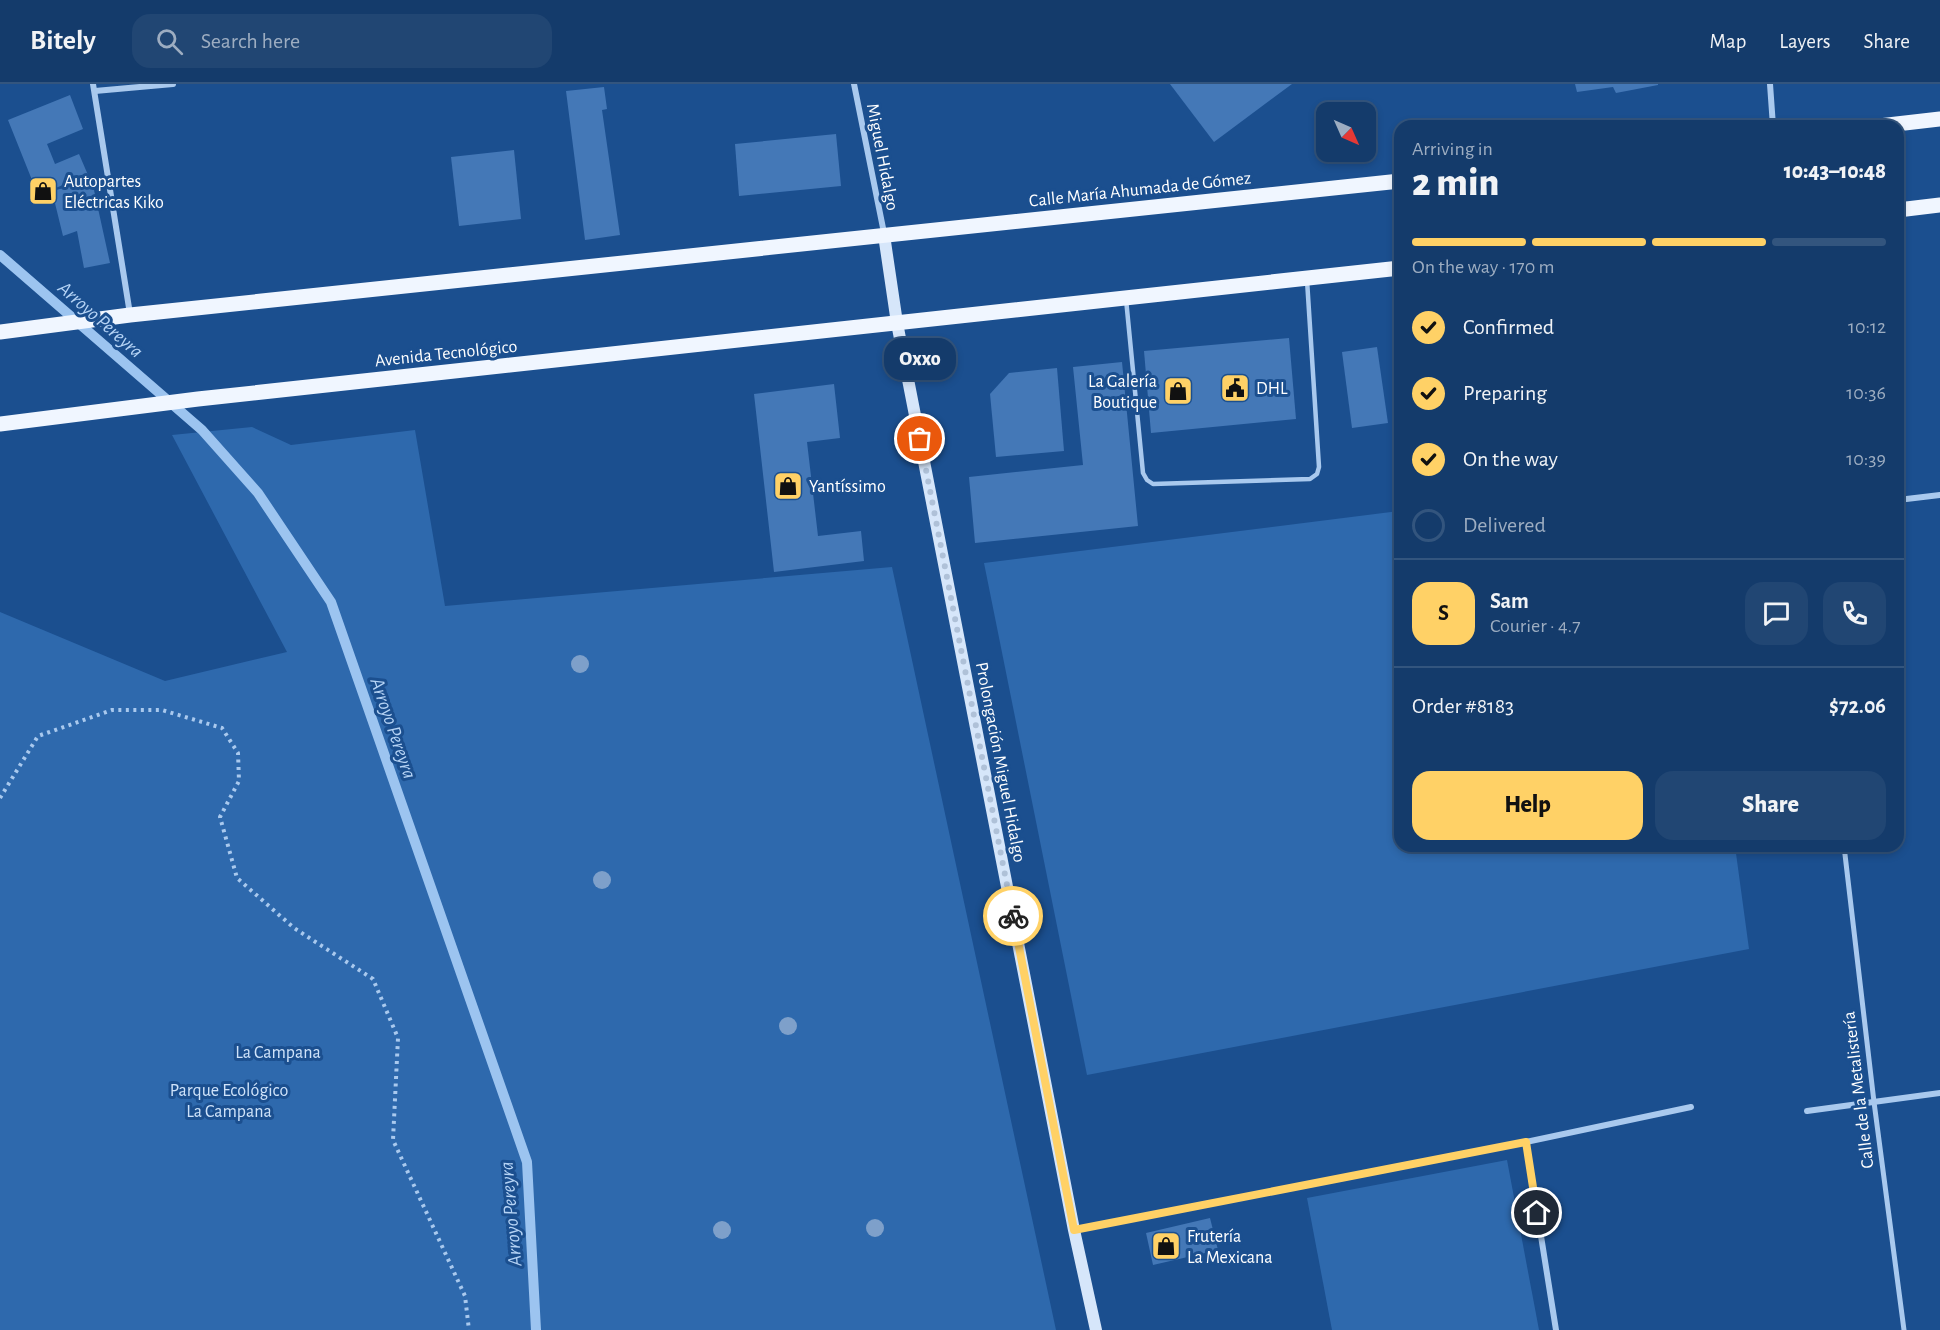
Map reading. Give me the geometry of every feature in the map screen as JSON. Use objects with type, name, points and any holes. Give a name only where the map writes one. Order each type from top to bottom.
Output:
[{"type":"main road","points":[[1904,123],[1940,119]]},
{"type":"main road","name":"Calle María Ahumada de Gómez","points":[[884,235],[1394,182]]},
{"type":"main road","points":[[1904,209],[1940,205]]},
{"type":"main road","points":[[0,332],[130,315],[884,235]]},
{"type":"main road","name":"Prolongación Miguel Hidalgo","points":[[884,235],[897,323],[1074,1230],[1096,1330]]},
{"type":"main road","points":[[897,323],[1394,269]]},
{"type":"main road","name":"Avenida Tecnológico","points":[[0,424],[198,399],[897,323]]},
{"type":"street","points":[[130,315],[94,87],[173,84]]},
{"type":"street","name":"Miguel Hidalgo","points":[[854,84],[884,235]]},
{"type":"street","points":[[1770,84],[1773,120]]},
{"type":"street","points":[[1904,499],[1940,495]]},
{"type":"street","name":"Calle de la Metalistería","points":[[1845,852],[1904,1330]]},
{"type":"street","points":[[1807,1111],[1940,1093]]},
{"type":"street","points":[[1074,1230],[1526,1142],[1691,1107]]},
{"type":"street","points":[[1526,1142],[1556,1330]]},
{"type":"lane","points":[[1126,298],[1143,473],[1147,480],[1153,484],[1310,479],[1317,474],[1319,467],[1307,278]]},
{"type":"path","points":[[0,798],[38,736],[112,710],[162,710],[222,728],[238,753],[239,781],[220,817],[237,879],[294,928],[373,980],[398,1038],[393,1140],[465,1296],[470,1330]]},
{"type":"green space","points":[[252,427],[291,445],[415,430],[445,606],[892,567],[1056,1330],[0,1330],[0,612],[165,681],[287,652],[172,435]]},
{"type":"green space","points":[[1394,512],[1394,852],[1736,852],[1749,949],[1087,1075],[984,563]]},
{"type":"green space","points":[[1507,1160],[1539,1330],[1332,1330],[1307,1198]]},
{"type":"building","points":[[1170,84],[1292,84],[1214,142]]},
{"type":"building","points":[[1575,84],[1658,85],[1616,93],[1613,87],[1577,92]]},
{"type":"building","points":[[604,87],[607,109],[602,110],[620,235],[585,240],[566,91]]},
{"type":"building","points":[[70,95],[83,129],[47,144],[55,164],[79,154],[88,175],[38,195],[8,120]]},
{"type":"building","points":[[836,134],[841,186],[739,196],[735,144]]},
{"type":"building","points":[[514,150],[521,219],[459,226],[451,157]]},
{"type":"building","points":[[92,181],[110,263],[84,268],[77,231],[63,236],[52,191]]},
{"type":"building","points":[[1289,338],[1296,419],[1151,433],[1144,351]]},
{"type":"building","points":[[1377,347],[1388,423],[1352,428],[1342,352]]},
{"type":"building","points":[[1122,362],[1138,526],[975,543],[969,477],[1083,465],[1073,367]]},
{"type":"building","points":[[1057,368],[1064,451],[996,457],[990,394],[1009,373]]},
{"type":"building","name":"Yantíssimo","points":[[834,384],[840,438],[807,442],[818,536],[861,531],[864,561],[774,572],[754,394]]},
{"type":"building","points":[[1210,1218],[1218,1250],[1153,1265],[1146,1233]]},
{"type":"waterway","name":"Arroyo Pereyra","points":[[0,255],[202,430],[258,493],[331,602],[527,1162],[536,1330]]},
{"type":"way so far","points":[[920,439],[1013,916]]},
{"type":"place","name":"Autopartes Eléctricas Kiko","points":[[43,191]]},
{"type":"place","name":"DHL","points":[[1235,388]]},
{"type":"place","name":"La Galería Boutique","points":[[1178,391]]},
{"type":"place","name":"Oxxo","points":[[920,439]]},
{"type":"place","name":"Yantíssimo","points":[[788,486]]},
{"type":"place","name":"Frutería La Mexicana","points":[[1166,1246]]},
{"type":"route","points":[[1013,916],[1074,1230],[1526,1142],[1537,1213]]},
{"type":"park label","name":"La Campana","points":[[278,1052]]},
{"type":"park label","name":"Parque Ecológico La Campana","points":[[229,1100]]}]
